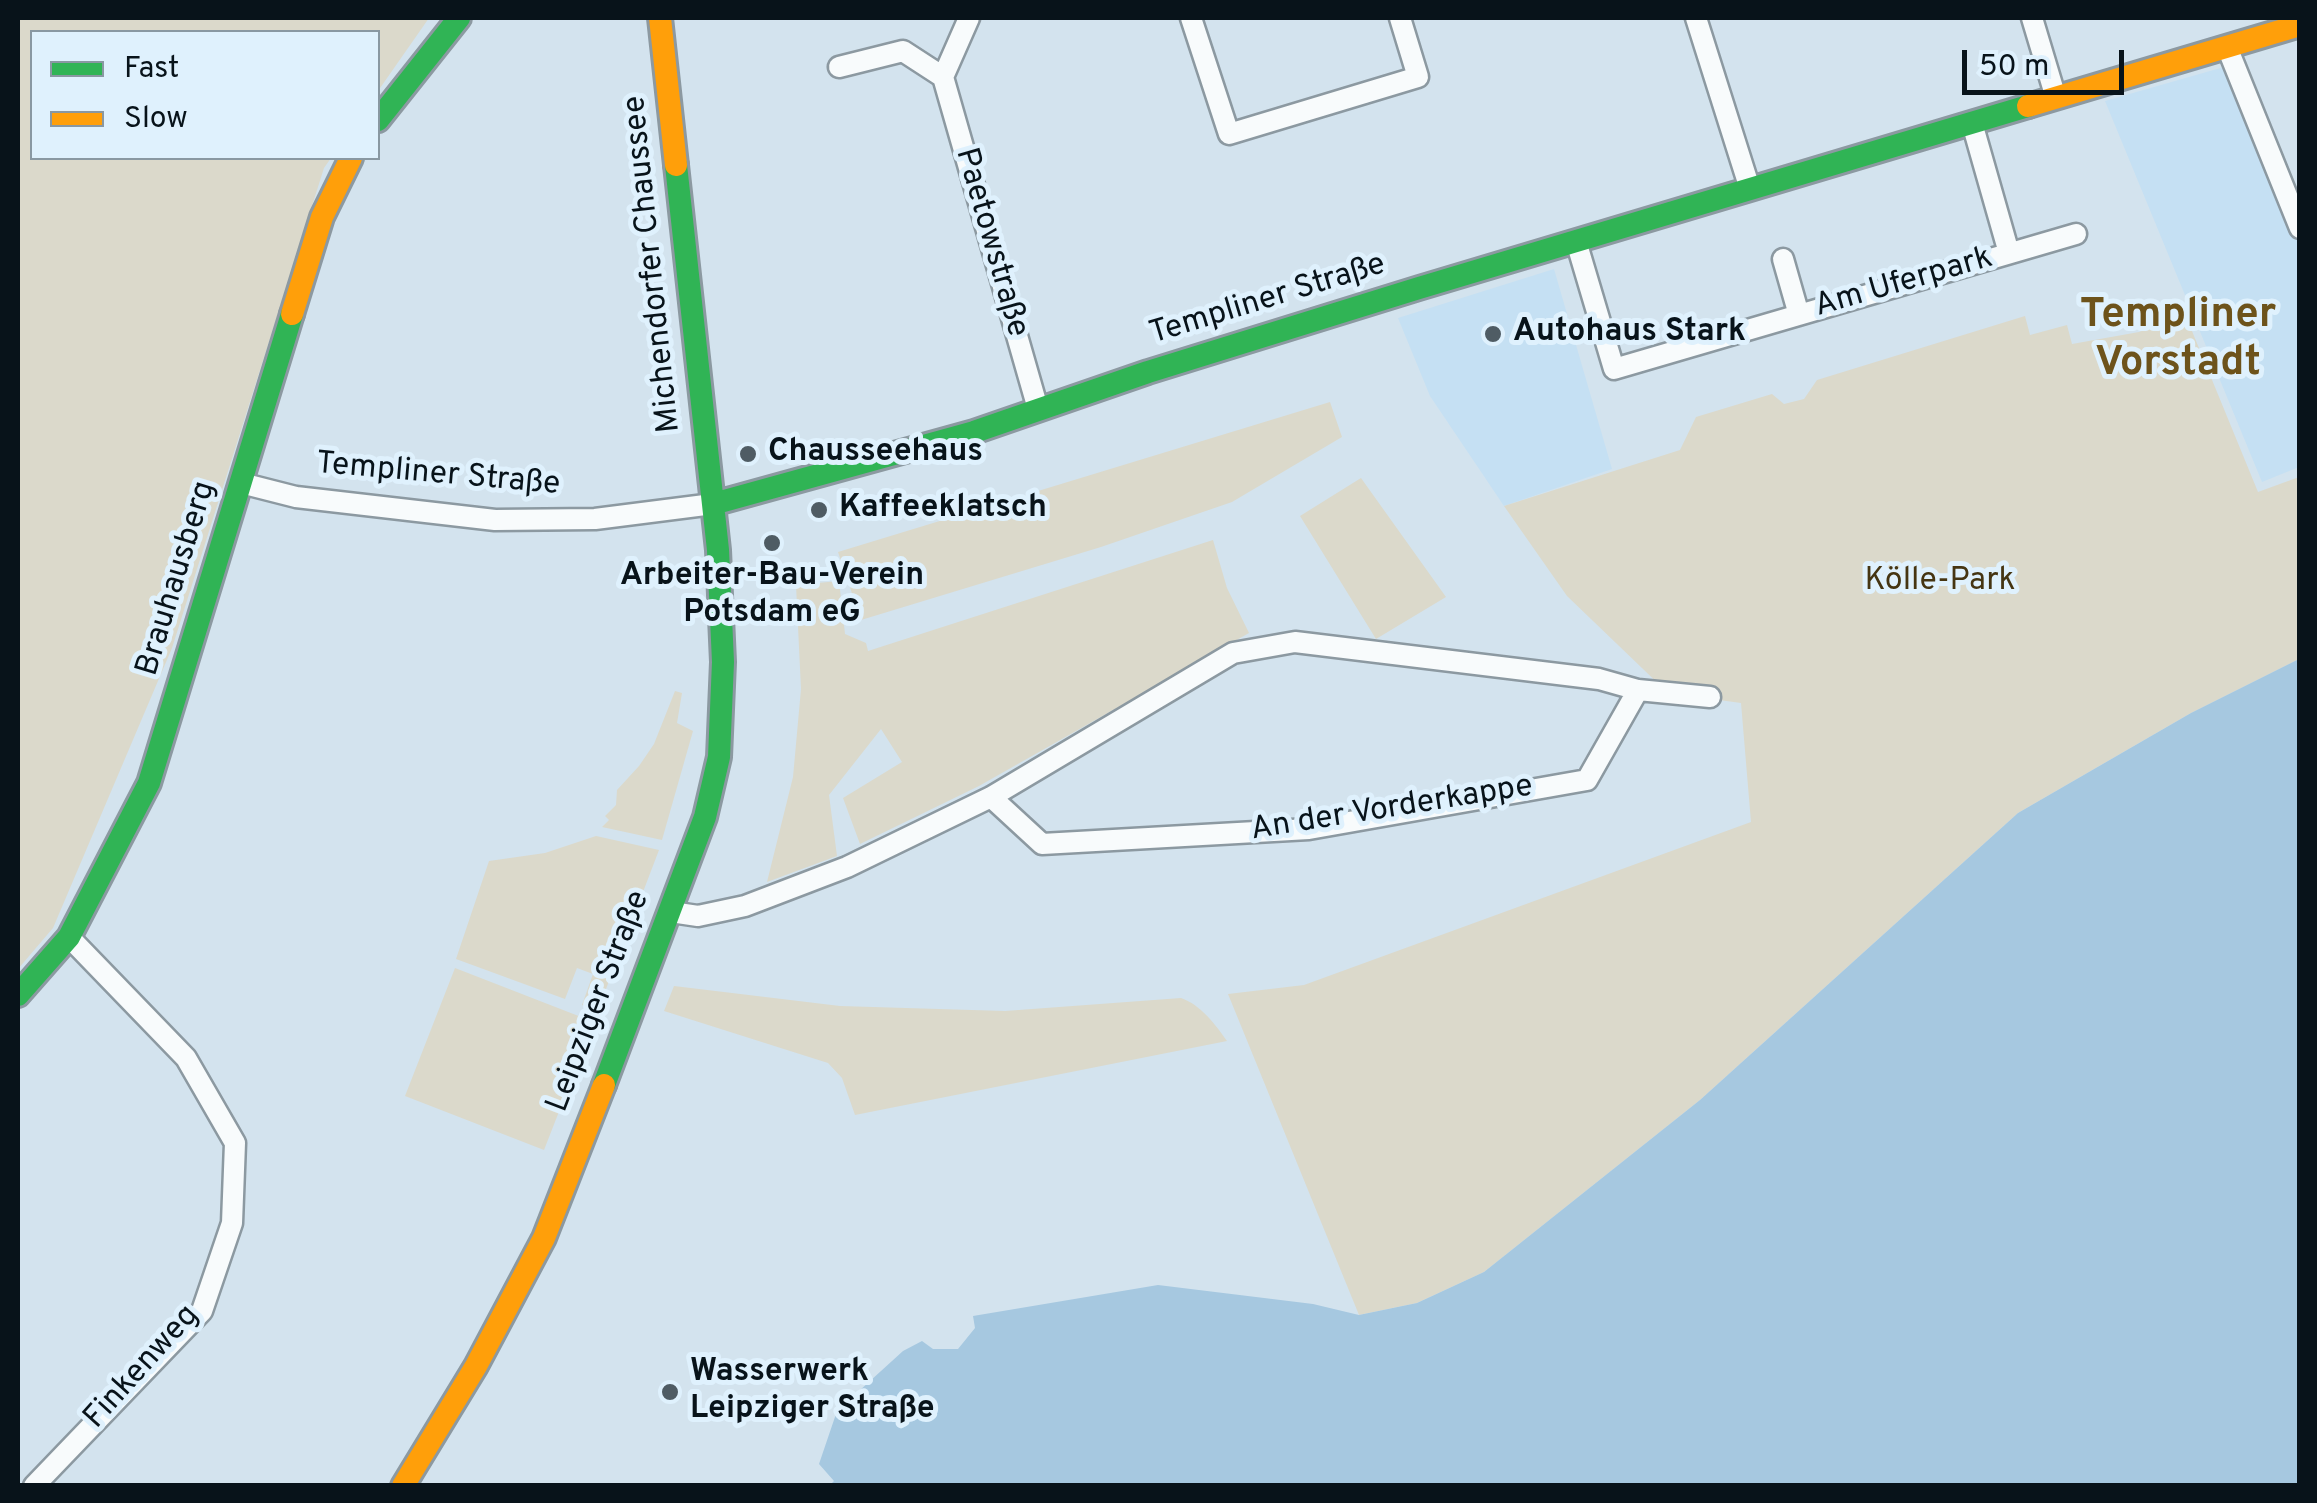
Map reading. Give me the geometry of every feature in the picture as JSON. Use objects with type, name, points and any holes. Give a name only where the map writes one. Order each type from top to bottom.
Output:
[{"type":"main road","points":[[380,117],[459,18]]},
{"type":"main road","name":"Michendorfer Chaussee","points":[[660,18],[713,504]]},
{"type":"main road","name":"Templiner Straße","points":[[713,504],[974,432],[1185,360],[2300,25]]},
{"type":"main road","name":"Brauhausberg","points":[[18,994],[69,938],[148,783],[322,217],[350,160]]},
{"type":"main road","name":"Leipziger Straße","points":[[403,1486],[476,1366],[544,1238],[705,816],[719,758],[723,621],[713,504]]},
{"type":"street","points":[[839,67],[903,50],[943,76],[970,18]]},
{"type":"street","points":[[1191,18],[1229,134],[1418,77],[1400,18]]},
{"type":"street","points":[[1696,18],[1750,189]]},
{"type":"street","points":[[2032,18],[2056,98]]},
{"type":"street","points":[[2227,47],[2300,228]]},
{"type":"street","name":"Paetowstraße","points":[[943,76],[1038,410]]},
{"type":"street","name":"Am Uferpark","points":[[1972,123],[2009,253]]},
{"type":"street","name":"Am Uferpark","points":[[1576,241],[1614,369],[2076,234]]},
{"type":"street","name":"Am Uferpark","points":[[1783,258],[1799,315]]},
{"type":"street","name":"Templiner Straße","points":[[242,484],[296,498],[495,520],[595,519],[713,504]]},
{"type":"street","points":[[671,912],[698,916],[746,906],[847,867],[991,797],[1233,653],[1295,642],[1598,679],[1638,690],[1710,697]]},
{"type":"street","name":"An der Vorderkappe","points":[[991,797],[1042,844],[1309,830],[1587,780],[1638,690]]},
{"type":"street","name":"Finkenweg","points":[[34,1486],[202,1311],[232,1224],[235,1143],[186,1058],[69,938]]},
{"type":"shaded area","points":[[2224,67],[2299,242],[2299,467],[2262,482],[2105,101]]},
{"type":"shaded area","points":[[1554,269],[1612,469],[1504,506],[1430,396],[1398,318]]},
{"type":"shaded area","points":[[2299,659],[2299,1485],[830,1485],[834,1481],[819,1464],[837,1411],[903,1351],[922,1341],[933,1349],[958,1349],[975,1328],[973,1316],[1158,1285],[1313,1304],[1359,1315],[1417,1303],[1484,1272],[1700,1100],[2018,813],[2191,713]]},
{"type":"green space","points":[[18,18],[429,18],[380,88],[380,30],[30,30],[30,160],[330,160],[172,648],[53,928],[18,969]]},
{"type":"green space","name":"Kölle-Park","points":[[2185,314],[2258,492],[2299,477],[2299,659],[2191,713],[2018,813],[1700,1100],[1484,1272],[1417,1303],[1359,1315],[1228,994],[1304,985],[1751,822],[1741,703],[1668,693],[1567,596],[1504,506],[1680,450],[1696,417],[1772,394],[1784,404],[1804,399],[1817,380],[2025,316],[2030,335],[2067,325],[2072,344],[2139,332]]},
{"type":"green space","points":[[1330,402],[1342,437],[1232,502],[1101,547],[861,620],[838,552]]},
{"type":"green space","points":[[1361,478],[1446,597],[1376,639],[1300,516]]},
{"type":"green space","points":[[1213,540],[1227,588],[1249,633],[979,786],[860,844],[843,798],[902,762],[881,729],[829,795],[837,856],[767,882],[793,777],[801,689],[796,585],[839,581],[845,634],[866,643],[868,651]]},
{"type":"green space","points":[[675,691],[682,693],[677,723],[693,731],[662,840],[602,827],[609,820],[605,816],[616,805],[617,790],[654,744]]},
{"type":"green space","points":[[596,836],[659,850],[598,1010],[582,1005],[593,974],[577,968],[565,999],[456,959],[489,861],[545,853]]},
{"type":"green space","points":[[455,968],[594,1022],[544,1150],[405,1096]]},
{"type":"green space","points":[[674,986],[840,1006],[1005,1011],[1181,998],[1201,1010],[1227,1041],[855,1115],[842,1078],[828,1063],[664,1011]]},
{"type":"traffic: fast","points":[[380,117],[459,18]]},
{"type":"traffic: fast","points":[[713,504],[974,432],[1148,372],[1419,288],[2028,106]]},
{"type":"traffic: fast","points":[[604,1085],[705,817],[719,757],[723,662],[718,550],[676,165]]},
{"type":"traffic: fast","points":[[18,995],[69,937],[149,783],[292,314]]},
{"type":"traffic: slow","points":[[660,18],[676,165]]},
{"type":"traffic: slow","points":[[2028,106],[2300,25]]},
{"type":"traffic: slow","points":[[292,314],[322,217],[350,160]]},
{"type":"traffic: slow","points":[[403,1486],[476,1366],[544,1238],[604,1085]]},
{"type":"place","name":"Autohaus Stark","points":[[1493,334]]},
{"type":"place","name":"Chausseehaus","points":[[748,454]]},
{"type":"place","name":"Kaffeeklatsch","points":[[819,510]]},
{"type":"place","name":"Arbeiter-Bau-Verein Potsdam eG","points":[[772,543]]},
{"type":"place","name":"Wasserwerk Leipziger Straße","points":[[670,1392]]},
{"type":"district","name":"Templiner Vorstadt","points":[[2178,342]]}]
